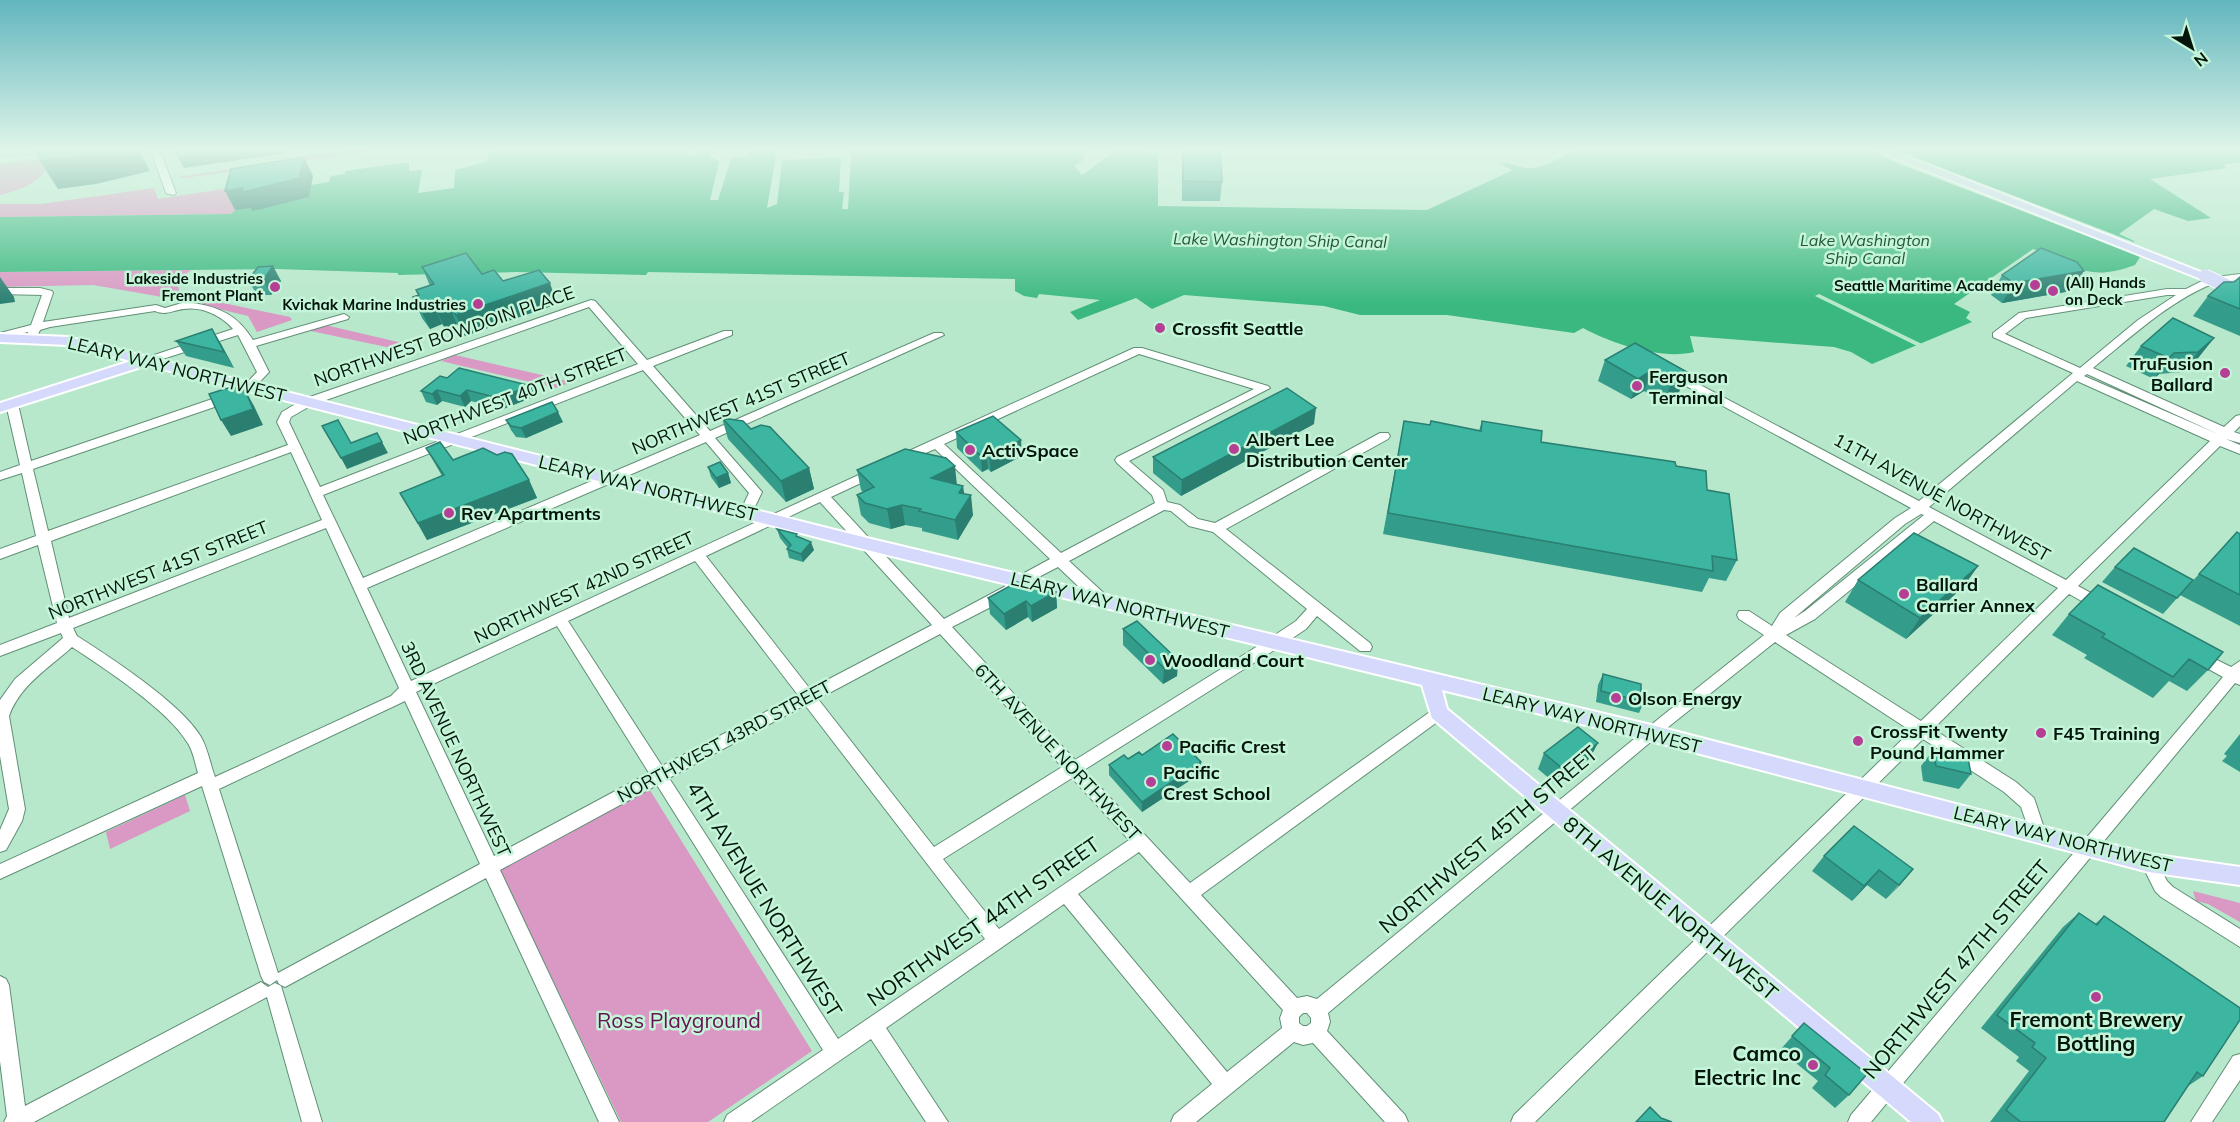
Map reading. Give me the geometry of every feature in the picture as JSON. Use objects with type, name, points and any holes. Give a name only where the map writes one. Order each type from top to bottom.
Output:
[{"type":"main road","points":[[2010,200],[2240,289]]},
{"type":"main road","name":"LEARY WAY NORTHWEST","points":[[0,337],[34,333],[68,341],[867,544],[1651,733],[2149,863],[2240,876]]},
{"type":"main road","points":[[6,406],[146,361]]},
{"type":"main road","points":[[1430,681],[1439,713]]},
{"type":"main road","name":"8TH AVENUE NORTHWEST","points":[[1439,713],[1707,939],[1930,1122]]},
{"type":"street","points":[[2240,277],[2212,280],[2188,292],[2167,292],[2023,315],[1997,335],[2222,437],[2240,450]]},
{"type":"street","points":[[0,291],[48,293],[49,297],[34,333]]},
{"type":"street","name":"NORTHWEST 45TH STREET","points":[[1317,1011],[1554,811],[1651,733],[1774,635],[1810,615],[1927,511],[1931,496],[2142,322],[2188,292]]},
{"type":"street","points":[[0,476],[225,399],[249,387],[263,372],[234,321],[218,311],[188,302],[164,311],[156,308],[142,309],[50,324],[34,333]]},
{"type":"street","name":"NORTHWEST BOWDOIN PLACE","points":[[308,402],[591,303],[645,365]]},
{"type":"street","points":[[249,345],[344,317]]},
{"type":"street","points":[[146,361],[241,330]]},
{"type":"street","name":"NORTHWEST 40TH STREET","points":[[316,493],[728,333]]},
{"type":"street","name":"NORTHWEST 41ST STREET","points":[[358,586],[707,437],[938,335]]},
{"type":"street","name":"NORTHWEST 42ND STREET","points":[[0,872],[396,700],[407,690],[1138,350],[1263,387],[1120,460],[1158,493],[1162,505]]},
{"type":"street","points":[[645,365],[756,492],[746,512]]},
{"type":"street","name":"11TH AVENUE NORTHWEST","points":[[1655,365],[2114,612]]},
{"type":"street","name":"3RD AVENUE NORTHWEST","points":[[308,402],[286,415],[283,422],[490,867],[605,1121]]},
{"type":"street","points":[[6,406],[27,467],[42,538],[67,633],[185,727],[195,740],[273,984],[312,1122]]},
{"type":"street","points":[[1521,1122],[2240,419]]},
{"type":"street","points":[[1217,528],[1384,436]]},
{"type":"street","points":[[2222,437],[2240,440]]},
{"type":"street","points":[[936,444],[1103,601]]},
{"type":"street","points":[[0,554],[294,447]]},
{"type":"street","name":"6TH AVENUE NORTHWEST","points":[[822,496],[1294,1008]]},
{"type":"street","points":[[1162,505],[1175,508],[1194,523],[1217,528],[1365,647]]},
{"type":"street","name":"NORTHWEST 43RD STREET","points":[[16,1122],[659,775],[994,598],[1022,580],[1162,505]]},
{"type":"street","name":"NORTHWEST 41ST STREET","points":[[0,651],[67,633],[329,522]]},
{"type":"street","points":[[698,556],[997,941]]},
{"type":"street","points":[[932,857],[1274,643],[1301,625],[1316,608]]},
{"type":"street","points":[[1744,615],[2023,798],[2032,809],[2038,834]]},
{"type":"street","name":"4TH AVENUE NORTHWEST","points":[[560,619],[836,1052]]},
{"type":"street","points":[[0,845],[14,821],[17,809],[1,716],[4,703],[11,691],[51,660],[67,633]]},
{"type":"street","points":[[2180,647],[2238,674]]},
{"type":"street","name":"NORTHWEST 47TH STREET","points":[[1858,1122],[2238,674]]},
{"type":"street","points":[[1188,894],[1439,713]]},
{"type":"street","name":"NORTHWEST 44TH STREET","points":[[734,1122],[1140,842]]},
{"type":"street","points":[[2149,863],[2161,886],[2167,892],[2240,939]]},
{"type":"street","points":[[1066,893],[1226,1086]]},
{"type":"street","points":[[0,985],[16,1122]]},
{"type":"street","points":[[1305,1005],[1317,1011],[1321,1023],[1316,1032],[1307,1035],[1294,1030],[1288,1018],[1294,1008],[1305,1005]]},
{"type":"street","points":[[873,1026],[938,1122]]},
{"type":"street","points":[[1181,1122],[1294,1030]]},
{"type":"street","points":[[1316,1032],[1398,1122]]},
{"type":"street","points":[[2201,1122],[2240,1063]]},
{"type":"green space","points":[[67,200],[239,200],[236,212],[231,214],[0,217],[0,204],[41,204]]},
{"type":"green space","points":[[191,270],[177,281],[180,295],[174,299],[93,285],[0,287],[0,272]]},
{"type":"green space","points":[[204,299],[290,317],[292,320],[257,332],[248,316],[198,304]]},
{"type":"green space","points":[[321,324],[415,346],[415,353],[306,330]]},
{"type":"green space","points":[[455,355],[572,382],[556,388],[441,361]]},
{"type":"green space","name":"Ross Playground","points":[[648,787],[812,1051],[708,1122],[621,1122],[499,868]]},
{"type":"green space","points":[[185,795],[190,811],[110,849],[106,832]]},
{"type":"green space","points":[[2193,891],[2240,903],[2240,922],[2208,904],[2196,901]]},
{"type":"water","name":"Lake Washington Ship Canal","points":[[265,200],[1158,200],[1158,206],[1427,210],[1448,200],[2183,200],[2211,218],[2188,221],[2154,209],[2119,234],[2134,241],[2140,257],[2135,265],[2119,270],[2093,272],[2082,270],[2033,249],[1954,304],[1970,312],[1966,318],[1972,322],[1872,364],[1851,352],[1834,347],[1690,336],[1694,352],[1667,354],[1622,345],[1583,328],[1574,333],[1447,315],[1360,315],[1324,306],[1184,295],[1152,309],[1136,298],[1078,320],[1070,312],[1100,300],[1039,294],[1037,298],[1024,296],[1015,291],[1015,279],[648,272],[646,275],[516,272],[398,275],[398,273],[276,269],[0,272],[0,217],[231,214],[236,210]]},
{"type":"pier","points":[[768,200],[777,200],[777,204],[767,208]]},
{"type":"pier","points":[[843,200],[848,200],[848,209],[842,209]]},
{"type":"pier","points":[[1995,200],[2026,200],[2139,244],[2143,257]]},
{"type":"pier","points":[[1819,294],[1922,344],[1917,346],[1815,296]]},
{"type":"building","points":[[2041,248],[2077,262],[2084,271],[2014,283],[2002,275]]},
{"type":"building","points":[[466,253],[482,274],[494,270],[503,281],[539,270],[550,283],[456,315],[448,304],[435,308],[433,304],[420,308],[413,297],[419,295],[416,290],[434,284],[422,267]]},
{"type":"building","points":[[273,266],[263,280],[248,280],[258,267]]},
{"type":"building","points":[[2240,277],[2240,309],[2208,296],[2224,282],[2234,282]]},
{"type":"building","points":[[2173,318],[2214,338],[2198,352],[2174,353],[2169,358],[2141,346]]},
{"type":"building","points":[[212,329],[224,352],[176,341]]},
{"type":"building","points":[[1635,343],[1687,372],[1672,381],[1652,370],[1638,379],[1605,360]]},
{"type":"building","points":[[459,368],[531,386],[498,398],[467,390],[460,396],[437,390],[432,394],[421,391],[440,376],[447,378]]},
{"type":"building","points":[[231,387],[245,390],[253,409],[221,420],[209,394]]},
{"type":"building","points":[[1287,388],[1316,408],[1182,480],[1153,457]]},
{"type":"building","points":[[552,402],[558,412],[521,428],[511,426],[506,420]]},
{"type":"building","points":[[993,416],[1021,440],[989,456],[986,453],[981,456],[956,432]]},
{"type":"building","points":[[722,418],[743,421],[751,429],[761,425],[770,427],[809,468],[781,481]]},
{"type":"building","points":[[338,420],[351,443],[377,433],[382,442],[341,458],[322,426]]},
{"type":"building","points":[[1404,421],[1430,425],[1431,421],[1481,431],[1482,421],[1542,431],[1541,442],[1675,462],[1676,466],[1706,471],[1707,490],[1729,494],[1737,560],[1712,556],[1713,571],[1388,513]]},
{"type":"building","points":[[440,442],[453,460],[483,448],[497,455],[505,452],[512,454],[529,480],[418,523],[400,493],[444,475],[426,448]]},
{"type":"building","points":[[905,449],[946,458],[955,466],[931,478],[963,486],[959,493],[971,495],[955,520],[902,505],[887,509],[865,503],[857,495],[874,487],[857,470]]},
{"type":"building","points":[[720,462],[728,473],[716,478],[708,467]]},
{"type":"building","points":[[777,529],[797,534],[796,536],[811,542],[801,554],[787,549],[791,545]]},
{"type":"building","points":[[2237,532],[2240,534],[2240,595],[2199,574]]},
{"type":"building","points":[[1914,533],[1978,566],[1920,618],[1858,580]]},
{"type":"building","points":[[2134,548],[2193,580],[2177,598],[2115,567]]},
{"type":"building","points":[[1017,582],[1056,592],[1031,606],[1026,601],[1004,614],[988,598]]},
{"type":"building","points":[[2098,585],[2223,652],[2208,670],[2189,659],[2173,677],[2102,637],[2105,634],[2069,614]]},
{"type":"building","points":[[1137,621],[1178,660],[1164,668],[1123,629]]},
{"type":"building","points":[[1603,674],[1641,684],[1641,692],[1645,693],[1644,702],[1601,691]]},
{"type":"building","points":[[1578,727],[1598,743],[1564,770],[1544,753]]},
{"type":"building","name":"Pacific Crest School","points":[[1173,734],[1201,762],[1142,802],[1109,765],[1124,755],[1128,759],[1139,752],[1142,755]]},
{"type":"building","points":[[1933,750],[1968,758],[1971,774],[1936,766]]},
{"type":"building","points":[[1854,826],[1913,869],[1899,885],[1879,870],[1864,886],[1824,856]]},
{"type":"building","name":"Fremont Brewery Bottling","points":[[2079,913],[2097,925],[2104,916],[2240,1008],[2240,1020],[2203,1076],[2197,1072],[2164,1122],[2021,1122],[2006,1110],[2046,1058],[2032,1047],[2035,1043],[1997,1015]]},
{"type":"building","points":[[1804,1023],[1867,1074],[1849,1095],[1825,1075],[1830,1068],[1792,1036]]},
{"type":"building","points":[[1650,1107],[1661,1118],[1672,1122],[1636,1122]]},
{"type":"place","name":"Seattle Maritime Academy","points":[[2035,285]]},
{"type":"place","name":"Lakeside Industries Fremont Plant","points":[[275,287]]},
{"type":"place","name":"(All) Hands on Deck","points":[[2053,291]]},
{"type":"place","name":"Kvichak Marine Industries","points":[[478,304]]},
{"type":"place","name":"Crossfit Seattle","points":[[1160,328]]},
{"type":"place","name":"TruFusion Ballard","points":[[2225,373]]},
{"type":"place","name":"Ferguson Terminal","points":[[1637,386]]},
{"type":"place","name":"Albert Lee Distribution Center","points":[[1234,449]]},
{"type":"place","name":"ActivSpace","points":[[970,450]]},
{"type":"place","name":"Rev Apartments","points":[[449,513]]},
{"type":"place","name":"Ballard Carrier Annex","points":[[1904,594]]},
{"type":"place","name":"Woodland Court","points":[[1150,660]]},
{"type":"place","name":"Olson Energy","points":[[1616,698]]},
{"type":"place","name":"F45 Training","points":[[2041,733]]},
{"type":"place","name":"CrossFit Twenty Pound Hammer","points":[[1858,741]]},
{"type":"place","name":"Pacific Crest","points":[[1167,746]]},
{"type":"place","name":"Pacific Crest School","points":[[1151,782]]},
{"type":"place","name":"Fremont Brewery Bottling","points":[[2096,997]]},
{"type":"place","name":"Camco Electric Inc","points":[[1813,1065]]}]
